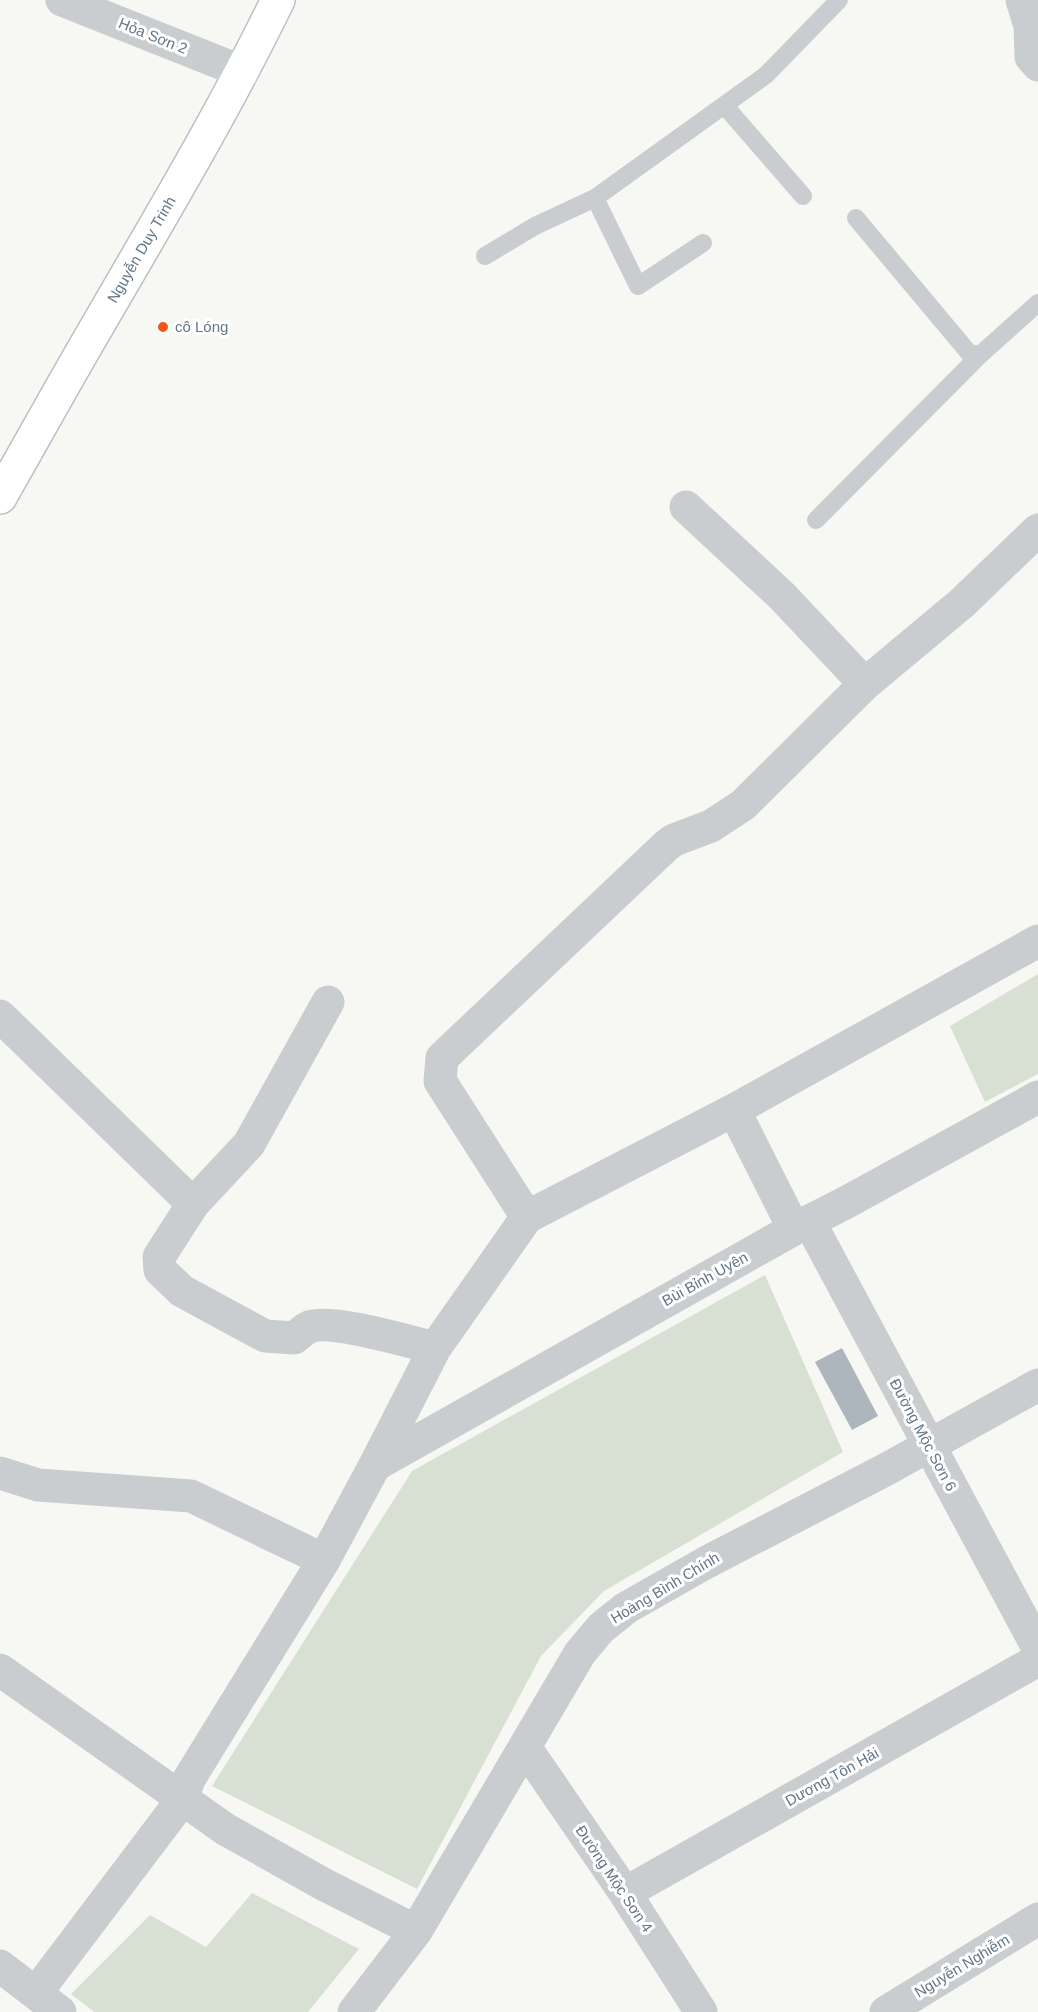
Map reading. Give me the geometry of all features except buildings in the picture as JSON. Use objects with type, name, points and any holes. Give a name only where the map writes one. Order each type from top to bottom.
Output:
[{"type":"street","name":"Hỏa Sơn 2","points":[[62,0],[243,72]]},
{"type":"street","name":"Nguyễn Duy Trinh","points":[[0,497],[243,72],[278,0]]},
{"type":"street","points":[[1022,0],[1030,26],[1031,57],[1038,65]]},
{"type":"street","points":[[686,507],[781,595],[865,684]]},
{"type":"street","points":[[527,1217],[440,1081],[442,1058],[667,845],[674,840],[711,826],[744,805],[865,684],[962,603],[1038,530]]},
{"type":"street","points":[[0,1966],[48,2002],[182,1800],[189,1779],[324,1560],[435,1348],[527,1217],[734,1110],[1038,941]]},
{"type":"street","points":[[328,1002],[249,1144],[193,1204],[159,1257],[160,1270],[182,1292],[265,1336],[294,1338],[309,1327],[325,1324],[380,1334],[435,1348]]},
{"type":"street","points":[[0,1016],[193,1204]]},
{"type":"street","name":"Bùi Bỉnh Uyên","points":[[375,1465],[801,1225],[1038,1097]]},
{"type":"street","name":"Đường Mộc Sơn 6","points":[[734,1110],[929,1446],[1038,1648]]},
{"type":"street","name":"Hoàng Bình Chính","points":[[354,2012],[416,1931],[580,1653],[601,1628],[626,1608],[707,1562],[885,1470],[1038,1385]]},
{"type":"street","points":[[0,1473],[38,1485],[190,1496],[324,1560]]},
{"type":"street","name":"Dương Tôn Hải","points":[[625,1893],[1038,1660]]},
{"type":"street","points":[[0,1670],[225,1829],[323,1884],[416,1931]]},
{"type":"street","name":"Đường Mộc Sơn 4","points":[[525,1747],[625,1893],[701,2012]]},
{"type":"street","name":"Nguyễn Nghiễm","points":[[886,2012],[1038,1919]]},
{"type":"lane","points":[[485,256],[535,226],[595,198],[766,75],[839,0]]},
{"type":"lane","points":[[724,105],[803,196]]},
{"type":"lane","points":[[595,198],[638,286],[704,243]]},
{"type":"lane","points":[[856,218],[969,353],[980,355]]},
{"type":"lane","points":[[816,520],[980,355],[1038,303]]},
{"type":"shaded area","points":[[1038,974],[1038,1074],[985,1102],[950,1026]]},
{"type":"shaded area","points":[[765,1275],[843,1452],[604,1591],[541,1656],[417,1889],[212,1786],[412,1471]]},
{"type":"shaded area","points":[[252,1893],[359,1949],[308,2012],[94,2012],[71,1994],[150,1915],[206,1947]]},
{"type":"place","name":"cô Lóng","points":[[163,327]]}]
